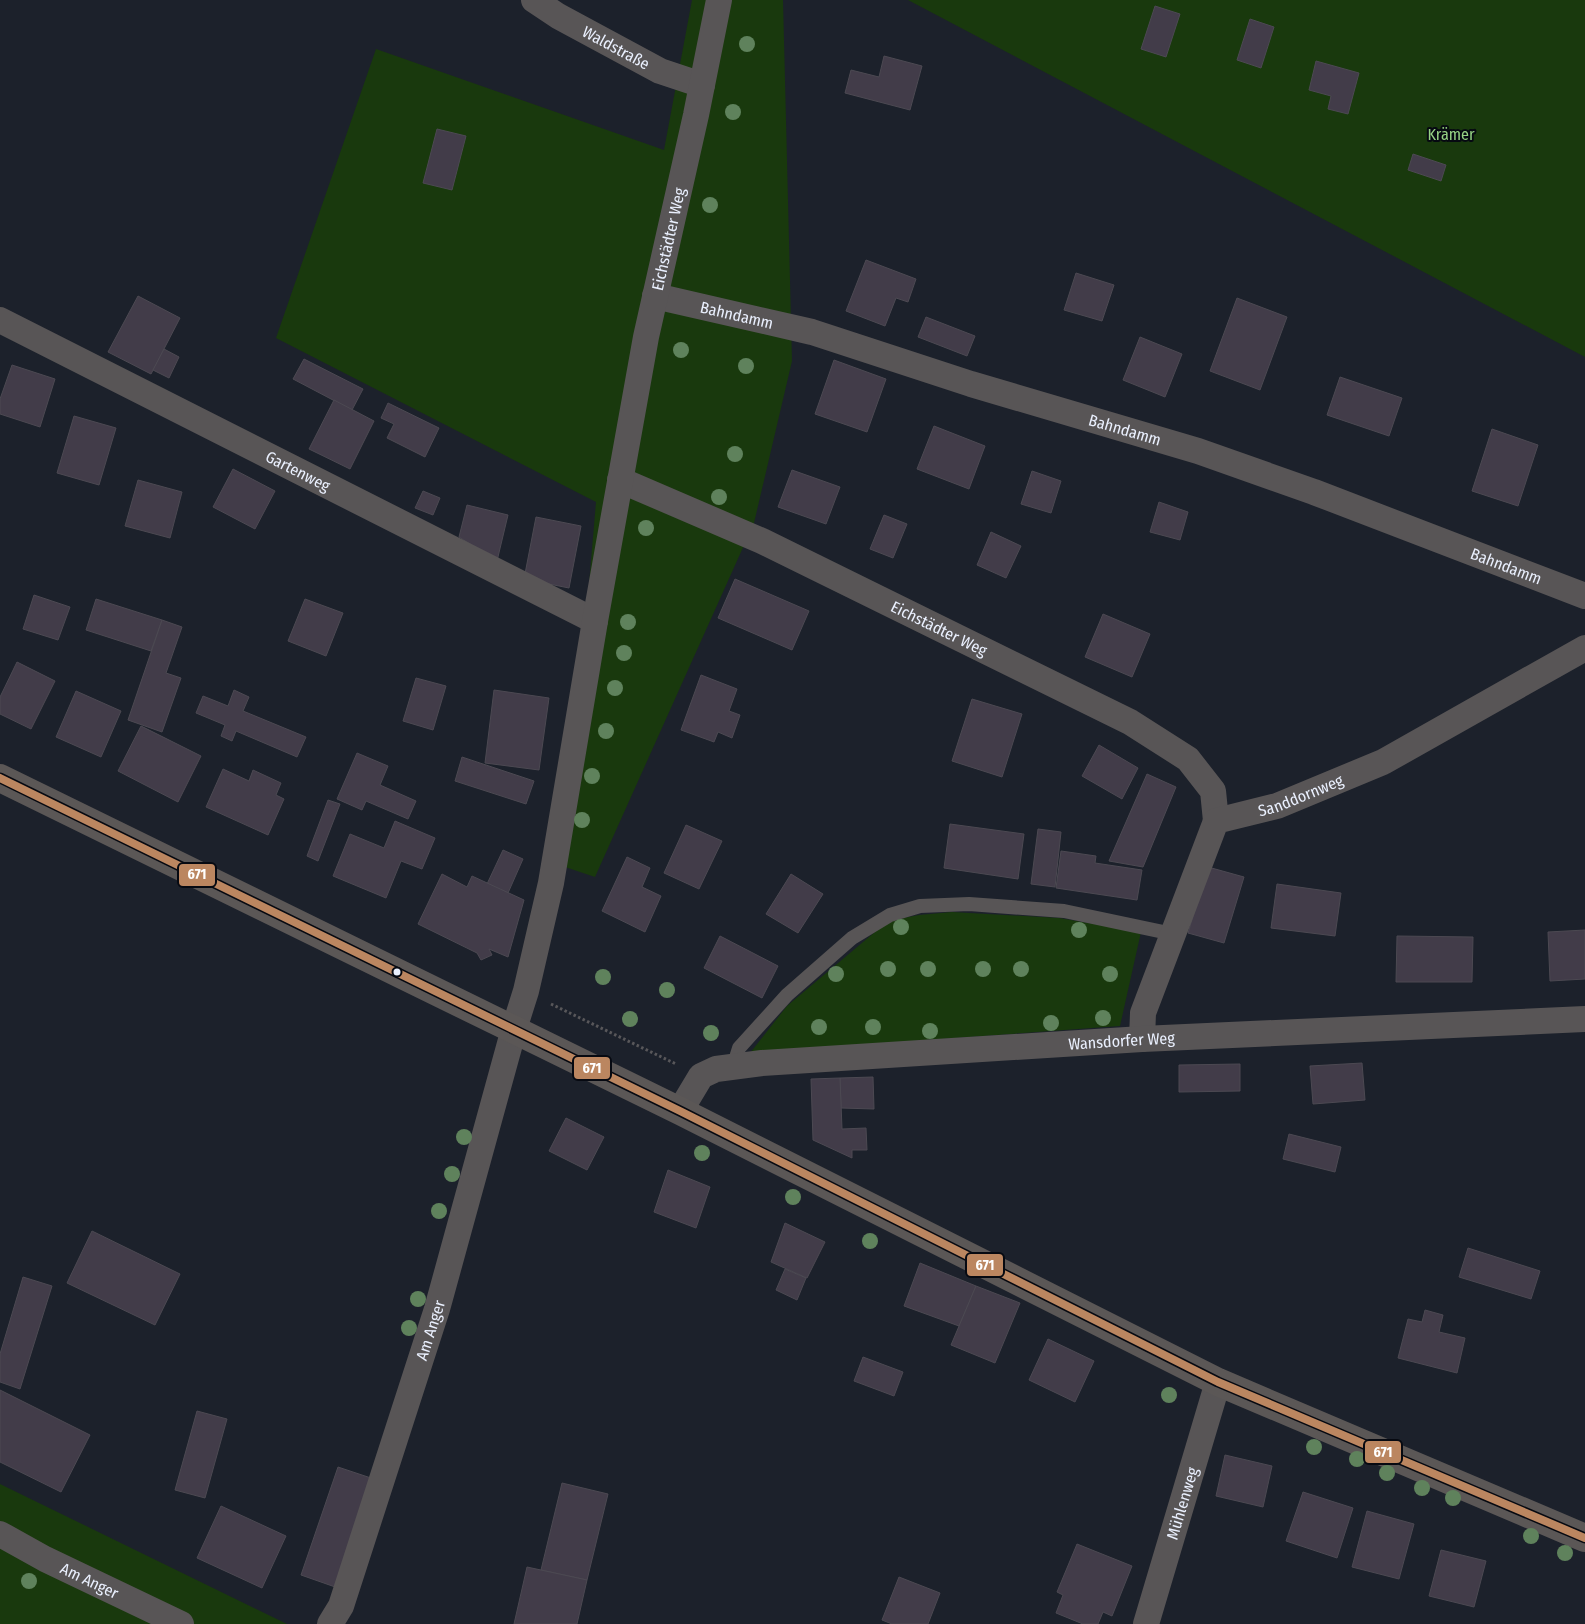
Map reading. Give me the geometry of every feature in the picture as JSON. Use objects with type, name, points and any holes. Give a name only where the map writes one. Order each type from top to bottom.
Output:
[{"type":"main road","points":[[0,778],[680,1111],[1218,1382],[1585,1538]]},
{"type":"street","name":"Waldstraße","points":[[534,0],[558,16],[660,72],[702,85]]},
{"type":"street","name":"Eichstädter Weg","points":[[514,1029],[526,991],[551,883],[595,621],[646,337],[719,0]]},
{"type":"street","name":"Bahndamm","points":[[655,296],[812,332],[971,384],[1198,451],[1314,492],[1585,596]]},
{"type":"street","name":"Gartenweg","points":[[0,320],[595,621]]},
{"type":"street","name":"Eichstädter Weg","points":[[620,480],[762,542],[1130,722],[1188,759],[1213,791],[1216,821]]},
{"type":"street","name":"Sanddornweg","points":[[1216,821],[1277,806],[1383,762],[1585,648]]},
{"type":"street","points":[[1142,1039],[1143,1013],[1216,821]]},
{"type":"street","name":"Wansdorfer Weg","points":[[701,1076],[716,1069],[762,1063],[1142,1039],[1585,1019]]},
{"type":"street","name":"Am Anger","points":[[330,1624],[341,1606],[437,1309],[514,1029]]},
{"type":"street","points":[[680,1111],[701,1076]]},
{"type":"street","name":"Mühlenweg","points":[[1146,1624],[1218,1382]]},
{"type":"street","name":"Am Anger","points":[[0,1534],[45,1559],[181,1624]]},
{"type":"lane","points":[[733,1067],[739,1048],[786,995],[852,938],[890,915],[920,906],[969,904],[1064,911],[1173,934]]},
{"type":"path","points":[[545,1001],[701,1076]]},
{"type":"green space","points":[[692,0],[783,0],[792,361],[754,523],[595,877],[565,867],[596,502],[276,338],[376,49],[664,150]]},
{"type":"green space","name":"Krämer","points":[[908,0],[1585,0],[1585,357]]},
{"type":"green space","points":[[952,912],[1059,918],[1141,932],[1120,1026],[750,1053],[787,1006],[888,921],[919,915]]},
{"type":"green space","points":[[0,1484],[287,1624],[0,1624]]},
{"type":"building","points":[[1155,6],[1180,14],[1166,57],[1141,49]]},
{"type":"building","points":[[1250,19],[1274,27],[1261,68],[1237,60]]},
{"type":"building","points":[[884,56],[922,66],[910,110],[845,93],[851,70],[879,77]]},
{"type":"building","points":[[1316,61],[1359,73],[1348,114],[1328,109],[1331,96],[1309,90]]},
{"type":"building","points":[[437,129],[466,136],[452,190],[423,183]]},
{"type":"building","points":[[1413,154],[1446,165],[1441,181],[1408,170]]},
{"type":"building","points":[[866,260],[916,279],[908,302],[896,298],[885,326],[846,311]]},
{"type":"building","points":[[1076,273],[1114,285],[1102,321],[1064,310]]},
{"type":"building","points":[[138,296],[180,318],[151,374],[108,352]]},
{"type":"building","points":[[1237,298],[1287,317],[1260,390],[1210,371]]},
{"type":"building","points":[[926,317],[975,336],[967,356],[918,337]]},
{"type":"building","points":[[1140,337],[1182,354],[1165,397],[1123,380]]},
{"type":"building","points":[[164,349],[179,357],[169,378],[153,370]]},
{"type":"building","points":[[304,359],[363,389],[352,410],[293,379]]},
{"type":"building","points":[[834,360],[886,379],[867,432],[815,414]]},
{"type":"building","points":[[12,365],[55,379],[40,427],[0,414],[0,399]]},
{"type":"building","points":[[1340,377],[1402,398],[1389,436],[1327,415]]},
{"type":"building","points":[[334,400],[374,421],[350,469],[309,449]]},
{"type":"building","points":[[388,403],[439,428],[425,457],[387,438],[394,424],[381,418]]},
{"type":"building","points":[[74,416],[116,428],[99,485],[57,473]]},
{"type":"building","points":[[934,426],[985,446],[969,489],[917,469]]},
{"type":"building","points":[[1492,429],[1538,445],[1518,506],[1472,491]]},
{"type":"building","points":[[233,469],[275,491],[255,529],[213,507]]},
{"type":"building","points":[[792,470],[840,487],[826,524],[778,507]]},
{"type":"building","points":[[1032,471],[1061,481],[1051,513],[1021,504]]},
{"type":"building","points":[[138,480],[182,492],[170,538],[125,526]]},
{"type":"building","points":[[423,491],[440,498],[433,515],[415,508]]},
{"type":"building","points":[[1159,502],[1188,512],[1180,540],[1150,532]]},
{"type":"building","points":[[467,505],[508,515],[497,561],[459,537]]},
{"type":"building","points":[[884,515],[907,524],[893,558],[870,549]]},
{"type":"building","points":[[536,517],[581,526],[569,588],[524,579]]},
{"type":"building","points":[[991,532],[1021,546],[1006,578],[977,565]]},
{"type":"building","points":[[735,579],[809,611],[792,650],[718,618]]},
{"type":"building","points":[[34,595],[70,607],[58,640],[23,629]]},
{"type":"building","points":[[96,599],[162,620],[151,651],[86,630]]},
{"type":"building","points":[[305,599],[343,613],[326,656],[288,641]]},
{"type":"building","points":[[1103,614],[1150,634],[1132,677],[1085,657]]},
{"type":"building","points":[[162,620],[182,627],[166,673],[181,678],[162,732],[128,720]]},
{"type":"building","points":[[17,662],[55,681],[31,729],[0,714],[0,697]]},
{"type":"building","points":[[701,675],[737,689],[729,711],[740,715],[732,738],[718,732],[714,742],[681,730]]},
{"type":"building","points":[[416,678],[446,686],[433,730],[403,721]]},
{"type":"building","points":[[234,690],[249,697],[243,711],[306,737],[297,757],[236,731],[232,741],[221,736],[225,725],[196,713],[203,696],[228,706]]},
{"type":"building","points":[[494,690],[549,698],[539,770],[485,763]]},
{"type":"building","points":[[76,691],[121,711],[101,757],[56,737]]},
{"type":"building","points":[[972,699],[1022,714],[1002,777],[952,761]]},
{"type":"building","points":[[141,726],[201,756],[178,802],[118,771]]},
{"type":"building","points":[[1099,745],[1138,768],[1122,799],[1082,776]]},
{"type":"building","points":[[357,753],[388,766],[380,785],[416,801],[408,819],[366,801],[362,810],[337,799]]},
{"type":"building","points":[[462,757],[534,781],[526,804],[455,781]]},
{"type":"building","points":[[223,769],[249,781],[253,770],[281,783],[276,795],[284,799],[268,835],[206,807]]},
{"type":"building","points":[[1147,774],[1176,787],[1143,867],[1109,861]]},
{"type":"building","points":[[328,800],[340,804],[318,861],[307,856]]},
{"type":"building","points":[[395,821],[435,838],[422,869],[401,861],[386,898],[333,876],[350,834],[384,848]]},
{"type":"building","points":[[950,824],[1024,834],[1018,879],[944,868]]},
{"type":"building","points":[[686,825],[722,841],[699,889],[664,873]]},
{"type":"building","points":[[1038,829],[1061,832],[1055,887],[1031,884]]},
{"type":"building","points":[[503,850],[523,859],[508,893],[487,884]]},
{"type":"building","points":[[1061,851],[1096,856],[1095,863],[1142,870],[1137,900],[1056,888]]},
{"type":"building","points":[[627,857],[650,868],[642,887],[661,896],[645,932],[602,911]]},
{"type":"building","points":[[1208,867],[1244,877],[1224,943],[1188,933]]},
{"type":"building","points":[[442,874],[467,887],[472,876],[524,900],[508,957],[489,949],[492,955],[481,960],[477,953],[418,924]]},
{"type":"building","points":[[791,874],[823,894],[798,933],[766,914]]},
{"type":"building","points":[[1277,884],[1341,893],[1335,936],[1271,928]]},
{"type":"building","points":[[1585,930],[1585,979],[1550,981],[1548,932]]},
{"type":"building","points":[[720,936],[778,966],[762,998],[704,968]]},
{"type":"building","points":[[1397,936],[1473,937],[1472,982],[1396,982]]},
{"type":"building","points":[[1362,1063],[1365,1100],[1313,1104],[1310,1066]]},
{"type":"building","points":[[1240,1064],[1240,1091],[1179,1092],[1179,1065]]},
{"type":"building","points":[[873,1077],[874,1109],[841,1108],[840,1078]]},
{"type":"building","points":[[840,1078],[842,1129],[866,1128],[867,1150],[852,1150],[852,1158],[813,1140],[811,1079]]},
{"type":"building","points":[[566,1118],[604,1137],[587,1170],[549,1151]]},
{"type":"building","points":[[1289,1134],[1341,1147],[1335,1172],[1283,1159]]},
{"type":"building","points":[[668,1170],[710,1187],[696,1228],[654,1212]]},
{"type":"building","points":[[785,1223],[825,1242],[807,1278],[771,1262]]},
{"type":"building","points":[[92,1231],[180,1274],[155,1325],[67,1283]]},
{"type":"building","points":[[1468,1248],[1540,1271],[1531,1299],[1459,1277]]},
{"type":"building","points":[[920,1263],[976,1286],[959,1326],[904,1306]]},
{"type":"building","points":[[785,1269],[806,1278],[797,1300],[776,1290]]},
{"type":"building","points":[[23,1277],[52,1286],[20,1389],[0,1382],[0,1354]]},
{"type":"building","points":[[976,1286],[1020,1303],[995,1363],[951,1345]]},
{"type":"building","points":[[1425,1310],[1443,1315],[1439,1332],[1465,1338],[1457,1373],[1398,1358],[1408,1319],[1422,1322]]},
{"type":"building","points":[[1048,1339],[1094,1361],[1075,1402],[1029,1380]]},
{"type":"building","points":[[863,1357],[903,1372],[894,1396],[854,1381]]},
{"type":"building","points":[[0,1390],[90,1435],[61,1492],[0,1462]]},
{"type":"building","points":[[197,1411],[227,1419],[205,1498],[175,1490]]},
{"type":"building","points":[[1225,1455],[1272,1466],[1263,1507],[1216,1496]]},
{"type":"building","points":[[338,1467],[374,1479],[338,1588],[301,1575]]},
{"type":"building","points":[[562,1483],[608,1494],[587,1580],[541,1570]]},
{"type":"building","points":[[1303,1492],[1353,1508],[1337,1558],[1286,1541]]},
{"type":"building","points":[[221,1506],[286,1536],[262,1588],[197,1558]]},
{"type":"building","points":[[1367,1511],[1414,1524],[1399,1579],[1352,1567]]},
{"type":"building","points":[[1077,1544],[1132,1566],[1112,1616],[1103,1612],[1098,1624],[1083,1624],[1056,1613],[1063,1595],[1057,1592]]},
{"type":"building","points":[[1441,1550],[1486,1561],[1474,1607],[1429,1596]]},
{"type":"building","points":[[527,1567],[587,1580],[577,1624],[514,1624]]},
{"type":"building","points":[[899,1577],[940,1593],[928,1624],[892,1624],[882,1620]]},
{"type":"transit line","name":"671","points":[[0,778],[680,1111],[1218,1382],[1585,1538]]}]
